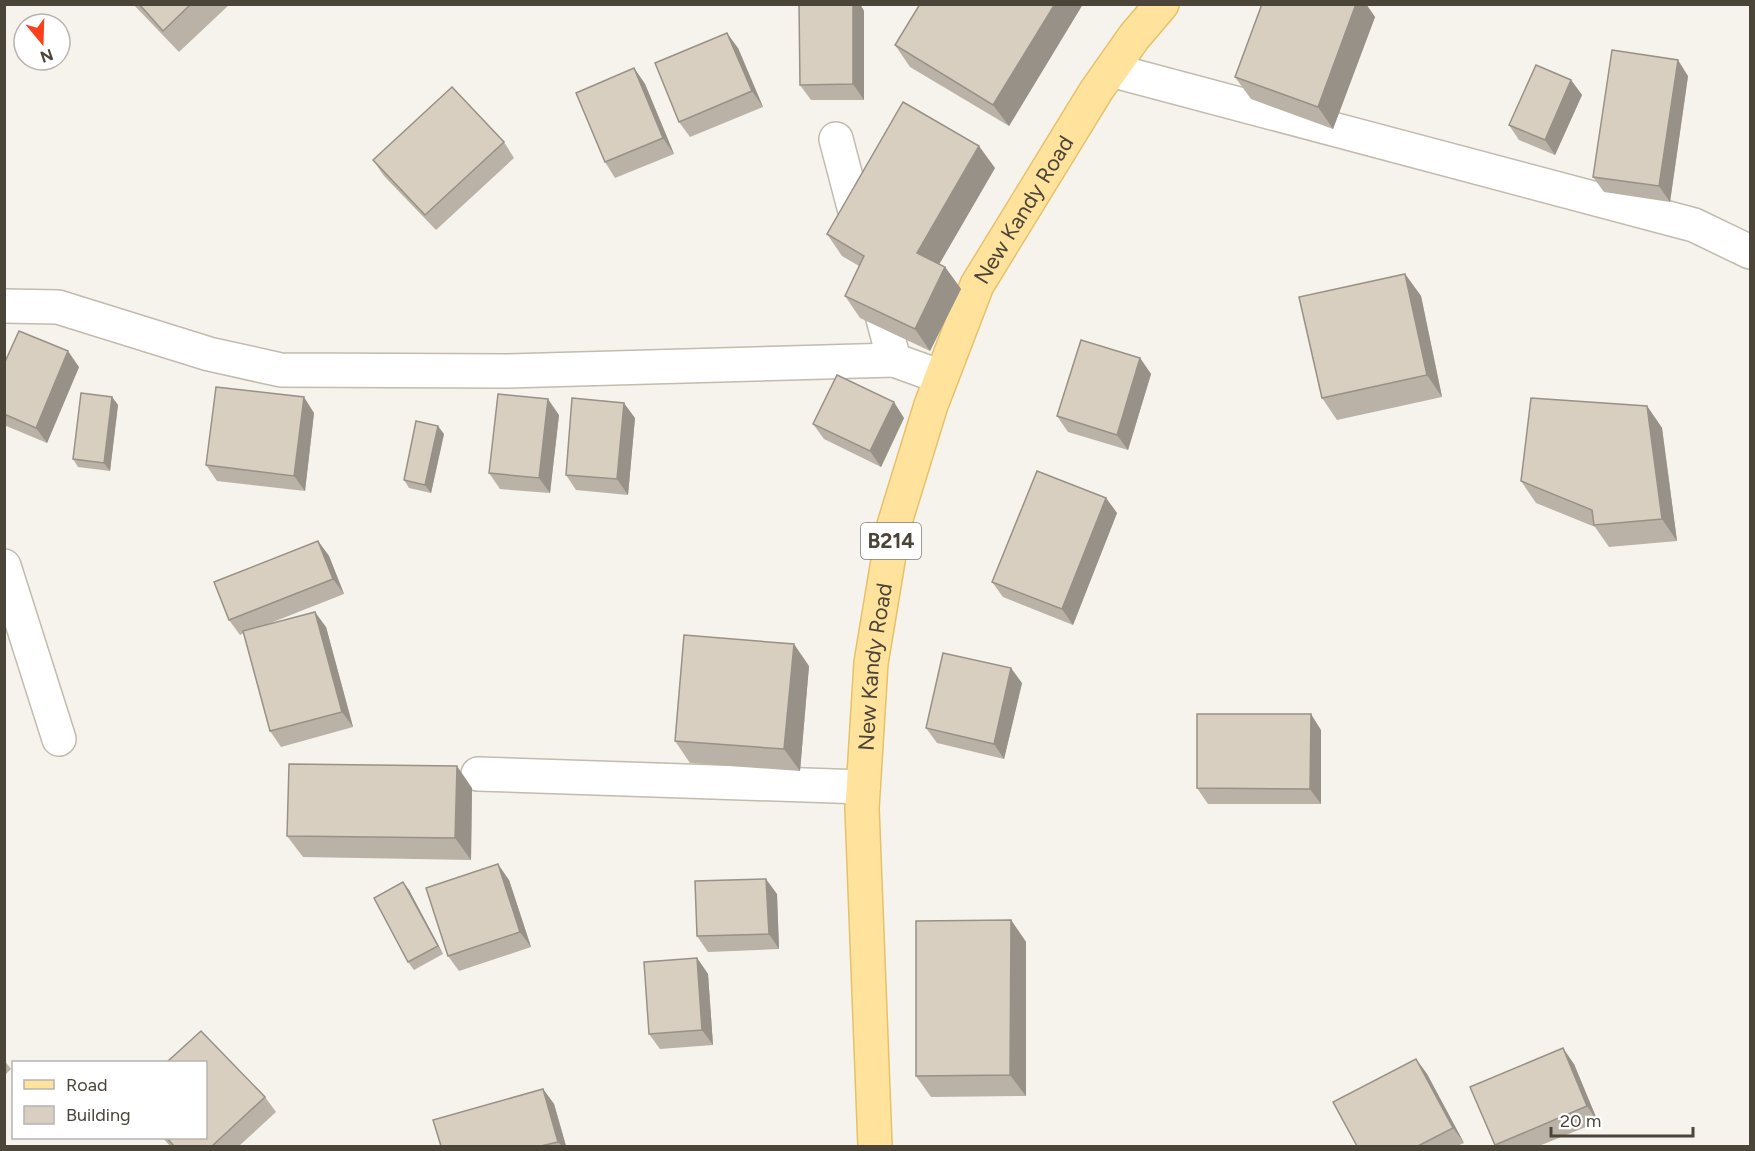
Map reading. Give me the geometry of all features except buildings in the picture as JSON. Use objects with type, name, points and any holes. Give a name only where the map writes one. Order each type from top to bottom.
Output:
[{"type":"main road","name":"New Kandy Road","points":[[875,1146],[863,787],[871,663],[894,525],[941,377],[977,285],[1046,168],[1134,37],[1162,4]]},
{"type":"street","points":[[1111,70],[1694,225],[1750,252]]},
{"type":"street","points":[[836,138],[894,360]]},
{"type":"street","points":[[4,306],[58,307],[208,354],[281,370],[507,371],[894,360],[941,377]]},
{"type":"street","points":[[4,566],[59,739]]},
{"type":"street","points":[[478,774],[863,787]]}]
